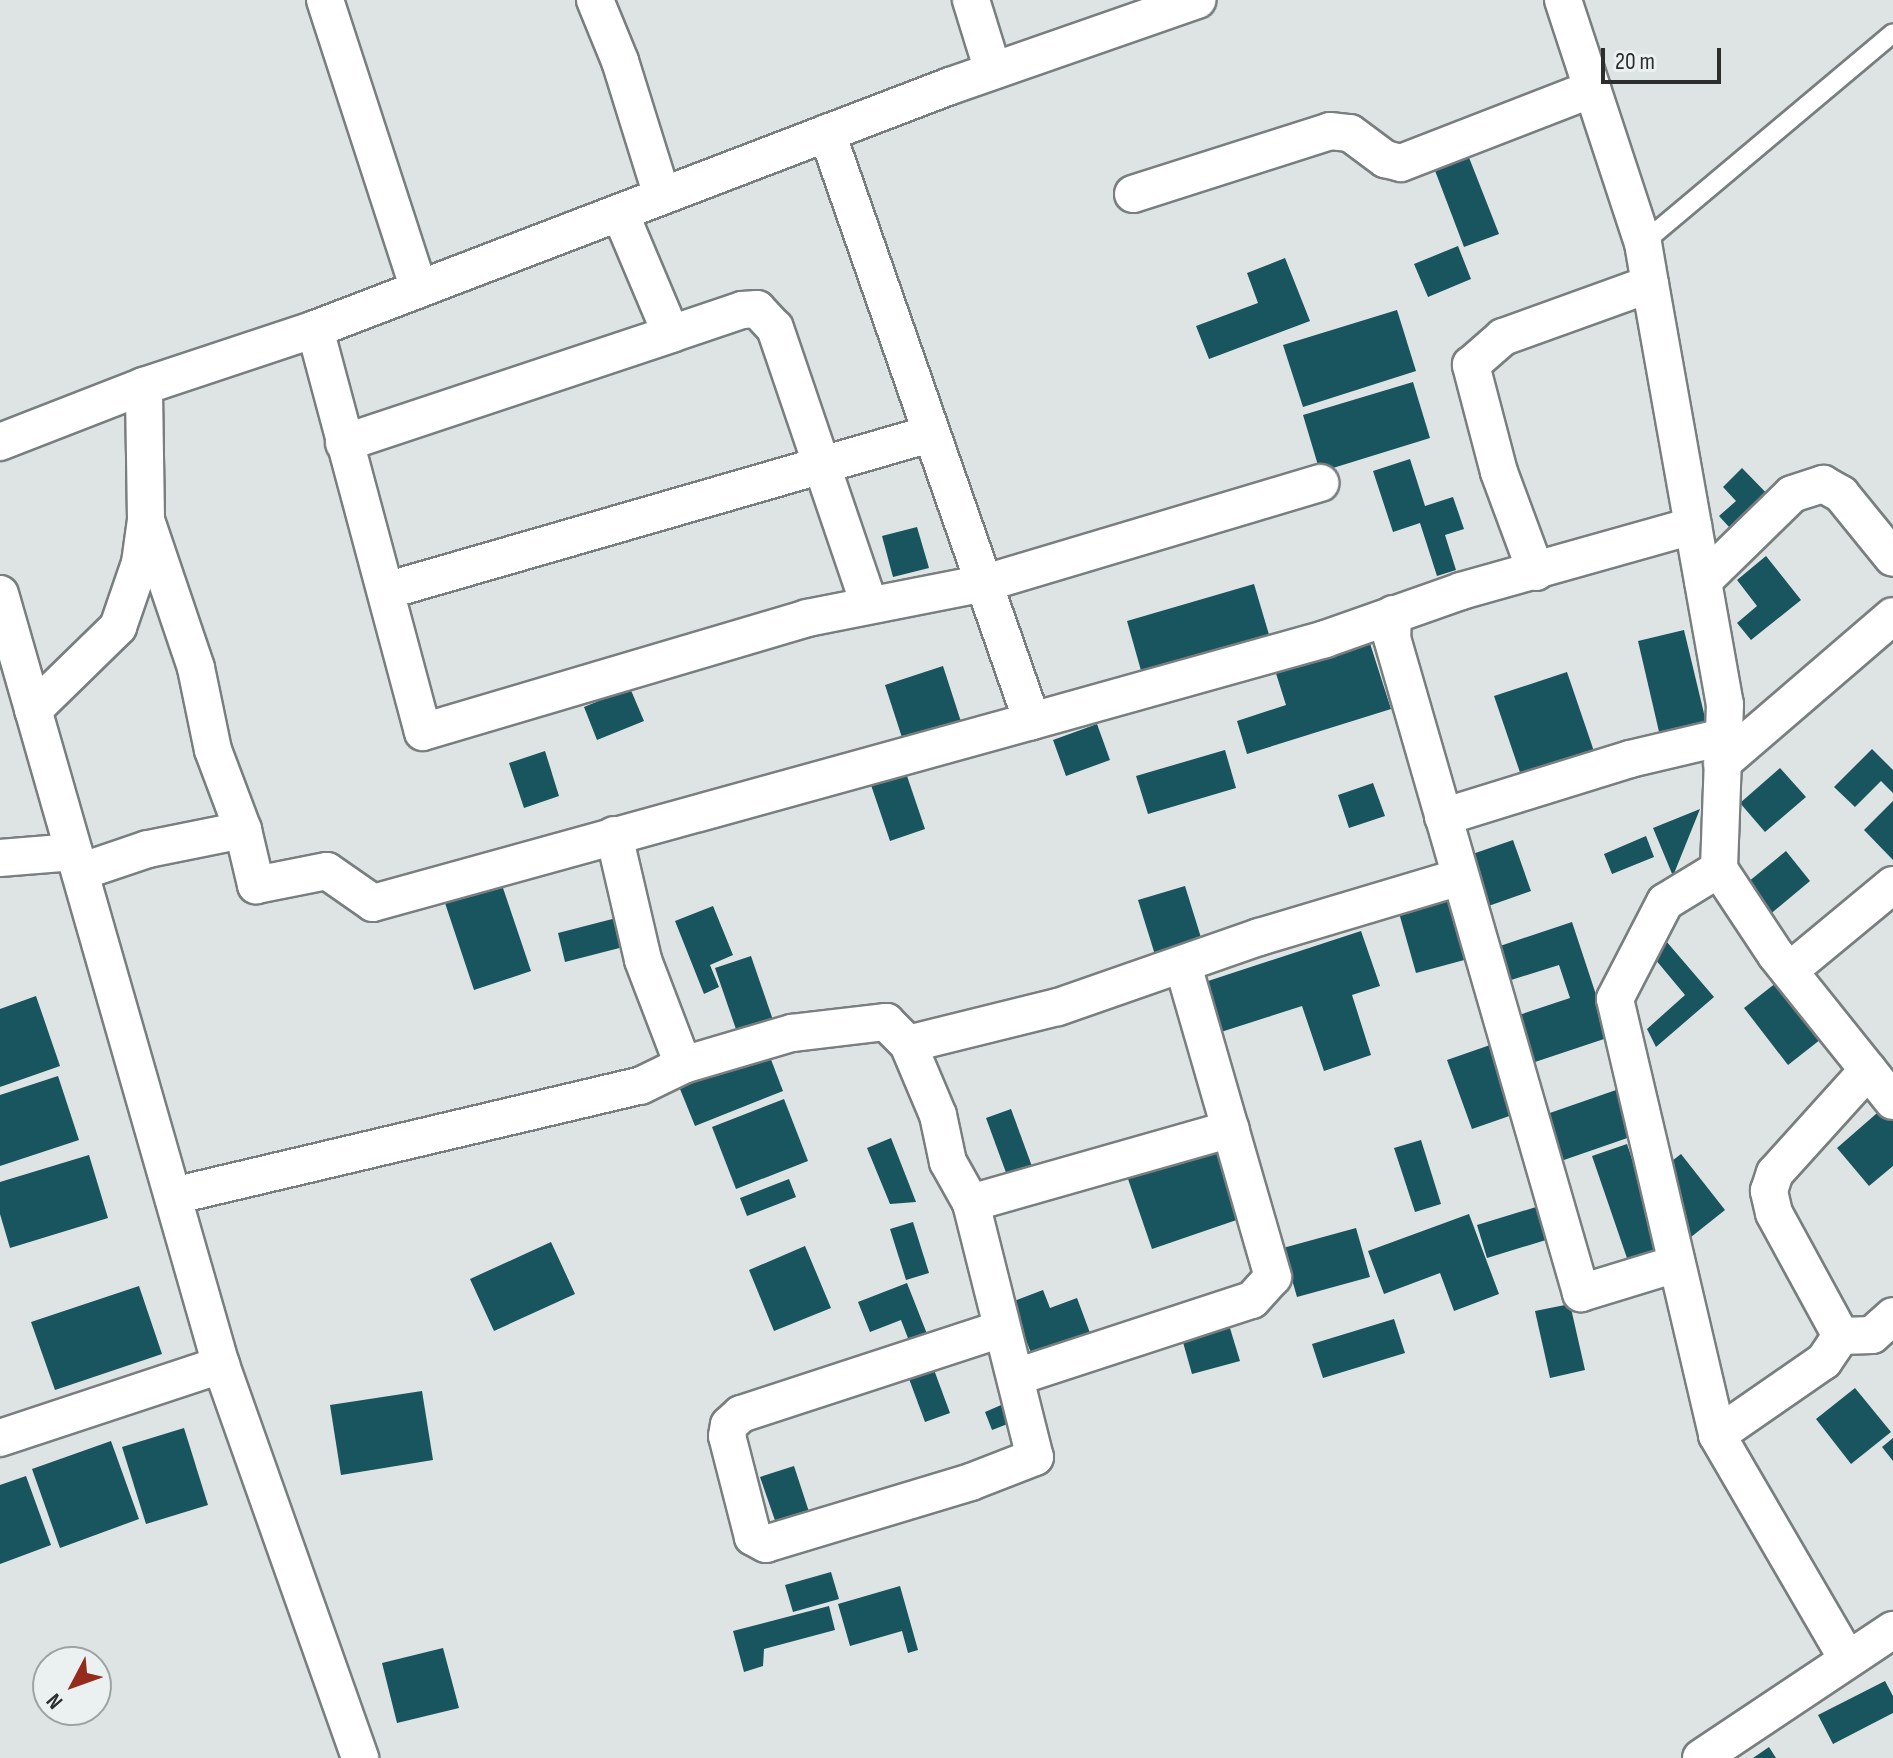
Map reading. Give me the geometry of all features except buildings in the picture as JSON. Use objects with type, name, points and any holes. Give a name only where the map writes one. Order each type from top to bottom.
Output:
[{"type":"street","points":[[325,0],[419,289]]},
{"type":"street","points":[[595,0],[620,61],[662,196]]},
{"type":"street","points":[[971,0],[993,71]]},
{"type":"street","points":[[0,442],[144,386],[315,329],[993,71],[1197,0]]},
{"type":"street","points":[[1563,0],[1643,243],[1725,704],[1719,869],[1789,971],[1893,1101]]},
{"type":"street","points":[[1133,194],[1330,131],[1350,133],[1385,159],[1401,163],[1592,89]]},
{"type":"street","points":[[827,133],[1032,721]]},
{"type":"street","points":[[620,213],[671,334]]},
{"type":"street","points":[[1536,572],[1499,472],[1471,365],[1503,337],[1650,284]]},
{"type":"street","points":[[344,443],[671,334],[757,309],[775,328],[869,604]]},
{"type":"street","points":[[315,329],[344,443],[389,590],[423,732],[869,604],[985,583],[1320,483]]},
{"type":"street","points":[[33,710],[118,627],[140,563],[146,520],[144,386]]},
{"type":"street","points":[[389,590],[930,434]]},
{"type":"street","points":[[1703,581],[1792,494],[1823,484],[1841,494],[1893,558]]},
{"type":"street","points":[[146,520],[196,668],[213,750],[243,830],[256,885],[327,871],[373,903],[1032,721],[1693,526]]},
{"type":"street","points":[[0,594],[221,1365],[360,1758]]},
{"type":"street","points":[[1393,614],[1392,638],[1581,1293],[1676,1264]]},
{"type":"street","points":[[1443,817],[1630,759],[1723,750],[1893,616]]},
{"type":"street","points":[[0,858],[77,862],[243,830]]},
{"type":"street","points":[[614,835],[643,960],[683,1065]]},
{"type":"street","points":[[1719,869],[1665,902],[1615,999],[1717,1435],[1846,1657]]},
{"type":"street","points":[[908,1044],[1058,1007],[1460,877]]},
{"type":"street","points":[[1789,971],[1893,885]]},
{"type":"street","points":[[1016,1377],[1265,1291],[1273,1277],[1183,965]]},
{"type":"street","points":[[173,1196],[640,1086],[683,1065],[792,1033],[886,1022],[908,1044],[938,1115],[948,1162],[971,1203],[1035,1457],[971,1482],[766,1544],[753,1537],[727,1436],[729,1425],[741,1414],[1001,1329]]},
{"type":"street","points":[[1841,1336],[1774,1213],[1769,1191],[1775,1173],[1868,1070]]},
{"type":"street","points":[[971,1203],[1231,1129]]},
{"type":"street","points":[[1841,1336],[1872,1335],[1893,1316]]},
{"type":"street","points":[[1717,1435],[1824,1361],[1841,1336]]},
{"type":"street","points":[[0,1438],[221,1365]]},
{"type":"street","points":[[1701,1758],[1846,1657],[1893,1630]]},
{"type":"lane","points":[[1643,243],[1893,33]]}]
